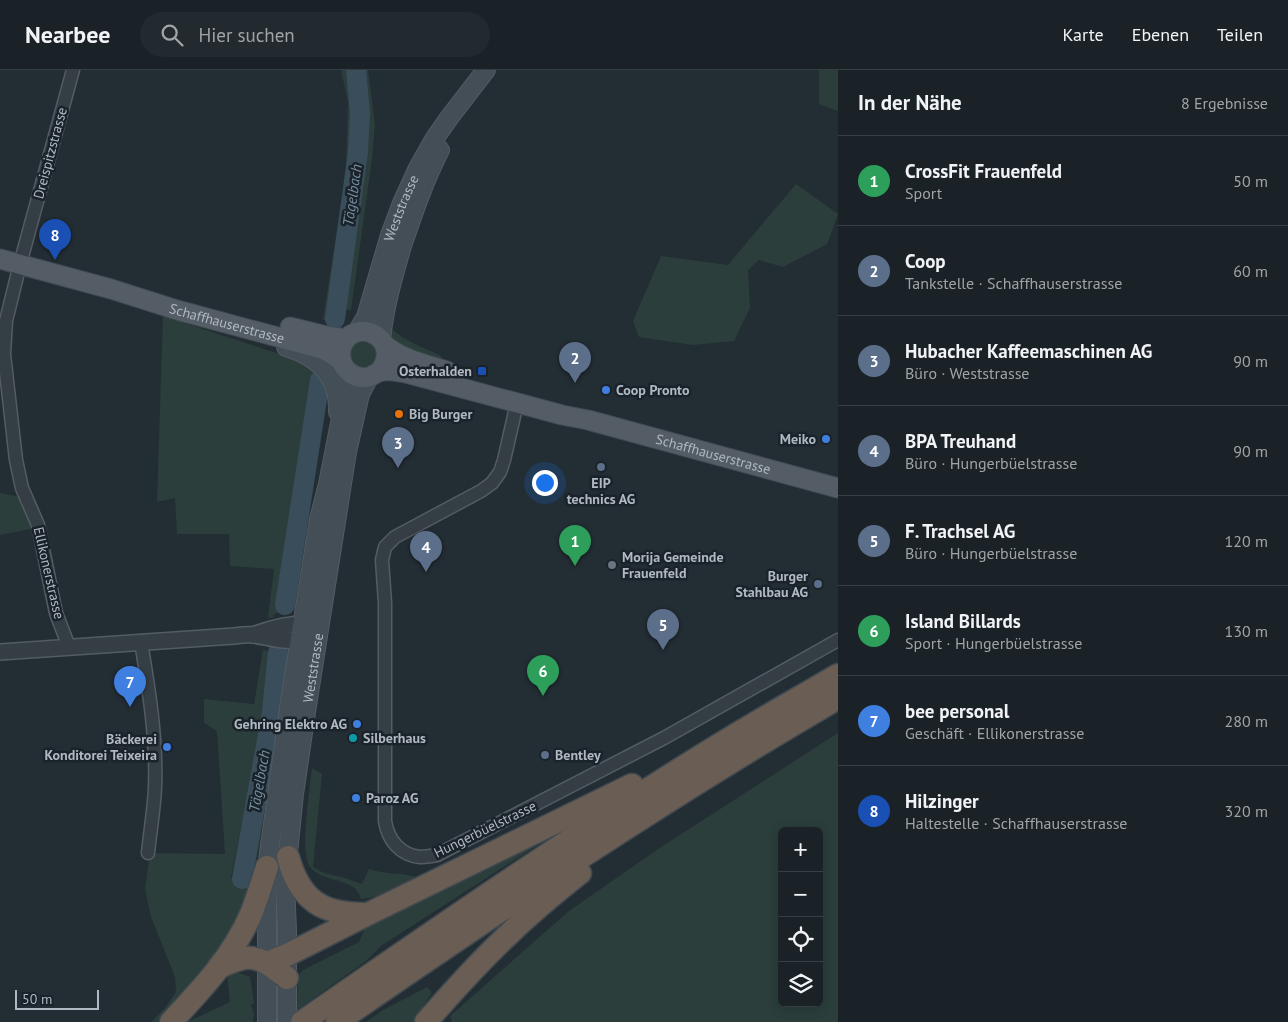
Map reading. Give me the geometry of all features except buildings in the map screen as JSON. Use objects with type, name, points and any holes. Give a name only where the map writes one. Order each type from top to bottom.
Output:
[{"type":"highway","points":[[302,1022],[524,870],[646,791],[737,734],[838,675]]},
{"type":"highway","points":[[337,1022],[535,887],[661,805],[838,698]]},
{"type":"highway","points":[[219,967],[245,958],[277,959],[737,734]]},
{"type":"highway","points":[[426,1022],[510,932],[661,805]]},
{"type":"highway","points":[[288,857],[297,882],[305,893],[321,906],[346,914],[368,914]]},
{"type":"highway","points":[[171,1022],[194,998],[219,967],[237,940],[255,903],[267,867]]},
{"type":"highway","points":[[277,959],[287,978]]},
{"type":"main road","name":"Weststrasse","points":[[352,336],[366,317],[390,235],[402,202],[418,168],[448,118],[486,70]]},
{"type":"main road","name":"Weststrasse","points":[[383,342],[382,322],[394,274],[415,209],[431,170],[468,94]]},
{"type":"main road","name":"Schaffhauserstrasse","points":[[0,259],[322,349],[332,354],[343,364]]},
{"type":"main road","name":"Schaffhauserstrasse","points":[[111,289],[217,310],[317,334],[352,336]]},
{"type":"main road","name":"Weststrasse","points":[[177,310],[207,325],[290,348],[306,354],[317,361],[329,374],[336,392],[339,428]]},
{"type":"main road","points":[[364,331],[370,332],[383,342],[386,359],[384,366],[374,374],[362,378],[349,373],[343,364],[340,353],[342,346],[352,336],[364,331]]},
{"type":"main road","name":"Schaffhauserstrasse","points":[[383,342],[392,351],[409,360],[564,409],[588,420]]},
{"type":"main road","name":"Weststrasse","points":[[277,959],[267,867],[278,780],[319,519],[347,392],[343,364]]},
{"type":"main road","name":"Schaffhauserstrasse","points":[[374,374],[392,371],[406,373],[838,488]]},
{"type":"main road","name":"Weststrasse","points":[[267,1022],[277,959],[295,785],[302,632],[360,394],[374,374]]},
{"type":"main road","points":[[287,978],[287,1022]]},
{"type":"street","name":"Dreispitzstrasse","points":[[20,264],[73,70]]},
{"type":"street","name":"Ellikonerstrasse","points":[[20,264],[6,321],[4,354],[16,460],[22,488],[38,525],[56,613],[69,647]]},
{"type":"street","name":"Hungerbüelstrasse","points":[[517,403],[504,460],[500,472],[492,483],[481,491],[395,537],[385,547],[382,560],[385,604],[385,821],[387,832],[393,843],[407,854],[420,857],[436,855],[664,738],[838,640]]},
{"type":"street","points":[[0,652],[69,647],[142,646],[271,633],[302,632]]},
{"type":"street","points":[[142,646],[152,715],[155,788],[148,853]]},
{"type":"green space","points":[[341,70],[368,70],[375,125],[351,310],[346,310],[337,320],[323,320],[346,171],[348,102]]},
{"type":"green space","points":[[819,70],[838,70],[838,111],[819,104]]},
{"type":"green space","points":[[796,184],[838,214],[827,244],[783,267],[759,260],[748,270],[750,308],[734,341],[693,345],[639,337],[633,321],[661,256],[728,265]]},
{"type":"green space","points":[[163,316],[301,361],[314,371],[316,377],[315,387],[326,391],[315,444],[294,603],[291,608],[274,614],[273,618],[268,617],[274,569],[230,566],[229,534],[177,534],[175,498],[157,502]]},
{"type":"green space","points":[[389,327],[402,337],[440,355],[444,361],[441,364],[390,340]]},
{"type":"green space","points":[[365,339],[378,347],[378,362],[365,370],[352,364],[349,350],[355,342]]},
{"type":"green space","points":[[0,493],[21,497],[36,528],[0,535]]},
{"type":"green space","points":[[263,649],[269,652],[266,683],[270,652],[282,656],[281,691],[260,843],[252,879],[232,876],[248,793],[231,877],[255,880],[223,951],[163,1022],[151,1022],[165,1008],[176,992],[175,977],[151,917],[145,889],[150,853],[225,854],[217,731],[204,723],[204,699],[254,704]]},
{"type":"green space","points":[[838,733],[838,1022],[452,1022],[450,1016],[569,911],[658,849]]},
{"type":"green space","points":[[312,768],[322,774],[313,867],[324,873],[362,884],[369,869],[416,877],[383,894],[361,899],[353,887],[314,871],[306,857],[305,846],[306,818]]},
{"type":"green space","points":[[547,839],[381,946],[366,961],[297,1010],[298,976],[303,970],[359,942],[365,928]]},
{"type":"green space","points":[[234,971],[250,977],[254,1003],[251,1005],[254,1013],[253,1022],[187,1022],[230,1002],[227,975]]},
{"type":"green space","points":[[427,987],[432,992],[414,1022],[366,1022],[383,1010]]},
{"type":"waterway","name":"Tägelbach","points":[[335,319],[358,152],[360,113],[356,70]]},
{"type":"waterway","name":"Tägelbach","points":[[285,605],[320,380]]},
{"type":"waterway","name":"Tägelbach","points":[[242,879],[272,712],[278,652]]},
{"type":"place","name":"Hilzinger","points":[[55,260]]},
{"type":"place","name":"Osterhalden","points":[[482,371]]},
{"type":"place","name":"Coop","points":[[575,383]]},
{"type":"place","name":"Coop Pronto","points":[[606,390]]},
{"type":"place","name":"Big Burger","points":[[399,414]]},
{"type":"place","name":"Meiko","points":[[826,439]]},
{"type":"place","name":"EIP technics AG","points":[[601,467]]},
{"type":"place","name":"Hubacher Kaffeemaschinen AG","points":[[398,468]]},
{"type":"place","name":"Morija Gemeinde Frauenfeld","points":[[612,565]]},
{"type":"place","name":"CrossFit Frauenfeld","points":[[575,566]]},
{"type":"place","name":"BPA Treuhand","points":[[426,572]]},
{"type":"place","name":"Burger Stahlbau AG","points":[[818,584]]},
{"type":"place","name":"F. Trachsel AG","points":[[663,650]]},
{"type":"place","name":"Island Billards","points":[[543,696]]},
{"type":"place","name":"bee personal","points":[[130,707]]},
{"type":"place","name":"Gehring Elektro AG","points":[[357,724]]},
{"type":"place","name":"Silberhaus","points":[[353,738]]},
{"type":"place","name":"Bäckerei Konditorei Teixeira","points":[[167,747]]},
{"type":"place","name":"Bentley","points":[[545,755]]},
{"type":"place","name":"Paroz AG","points":[[356,798]]}]
